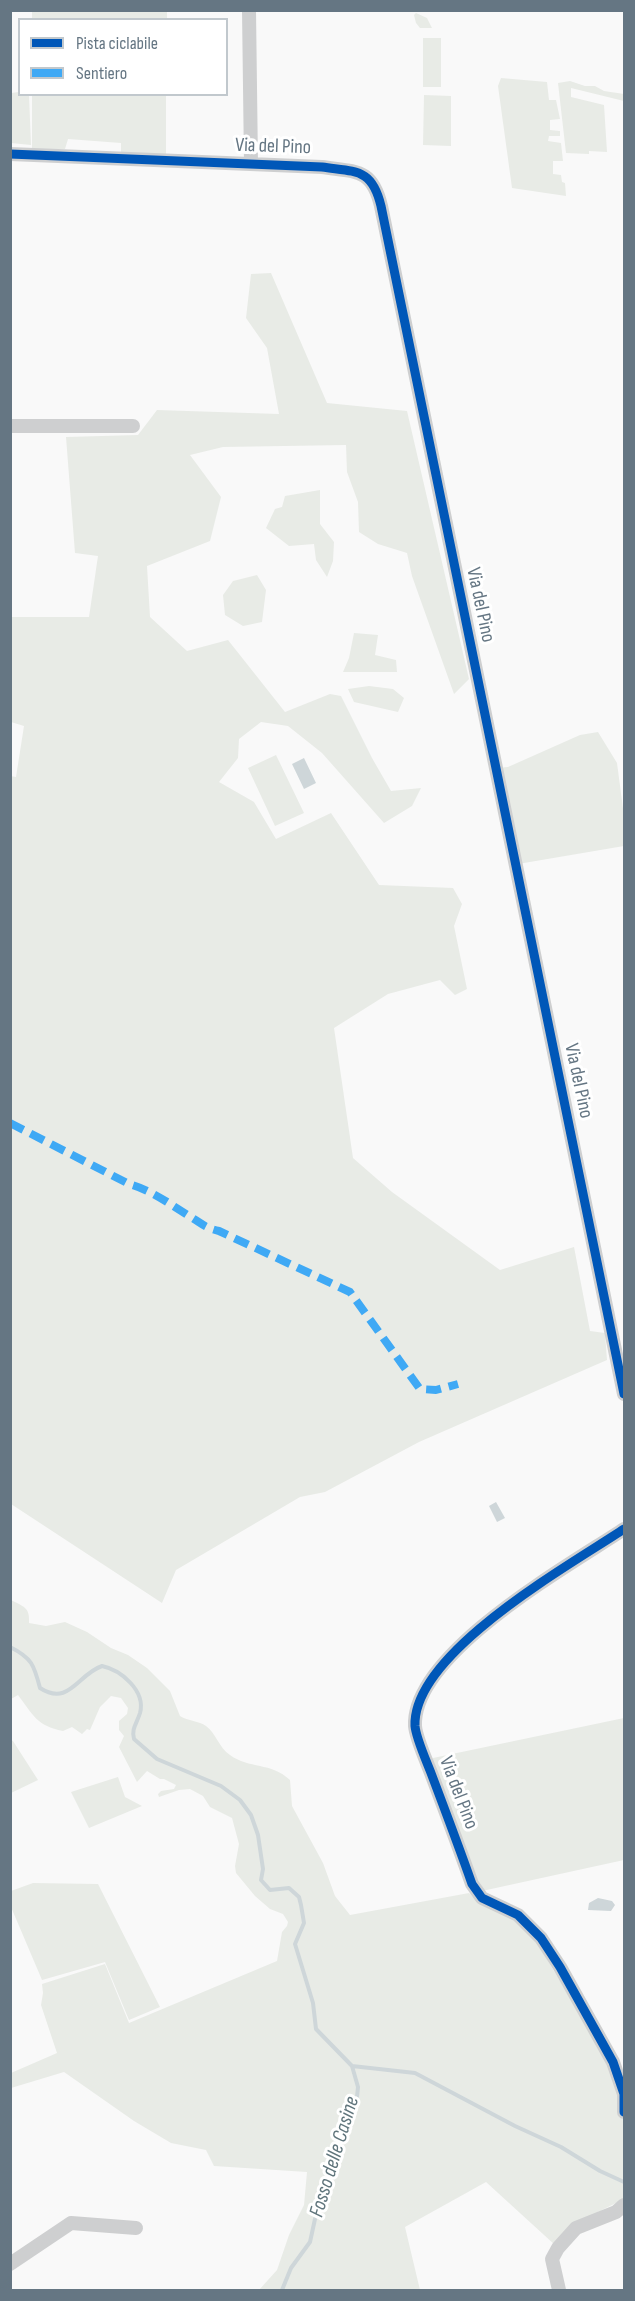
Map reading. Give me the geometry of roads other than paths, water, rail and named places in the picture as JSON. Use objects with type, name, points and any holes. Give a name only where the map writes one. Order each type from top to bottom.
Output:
[{"type":"street","points":[[249,10],[251,164]]},
{"type":"street","name":"Via del Pino","points":[[10,154],[322,166],[366,176],[374,184],[619,1343],[624,1394]]},
{"type":"street","points":[[10,426],[133,426]]},
{"type":"street","name":"Via del Pino","points":[[624,1529],[511,1604],[473,1633],[436,1672],[420,1697],[415,1726],[472,1884],[482,1898],[518,1915],[541,1938],[570,1984],[613,2062],[624,2094],[624,2112]]},
{"type":"street","points":[[559,2290],[552,2259],[558,2248],[576,2228],[616,2212],[624,2205]]},
{"type":"street","points":[[10,2264],[71,2223],[136,2228]]},
{"type":"waterway","name":"Fosso delle Casine","points":[[10,1647],[28,1659],[34,1668],[40,1688],[50,1693],[59,1694],[66,1691],[102,1666],[124,1677],[136,1690],[141,1705],[134,1729],[134,1739],[157,1759],[221,1786],[240,1800],[251,1815],[258,1835],[263,1869],[261,1880],[270,1890],[289,1888],[299,1897],[304,1923],[295,1944],[313,2003],[316,2029],[352,2066],[358,2087],[357,2097],[338,2134],[323,2201],[315,2219],[310,2242],[291,2268],[282,2290]]},
{"type":"waterway","points":[[352,2066],[415,2073],[515,2126],[561,2147],[600,2171],[624,2182]]}]
